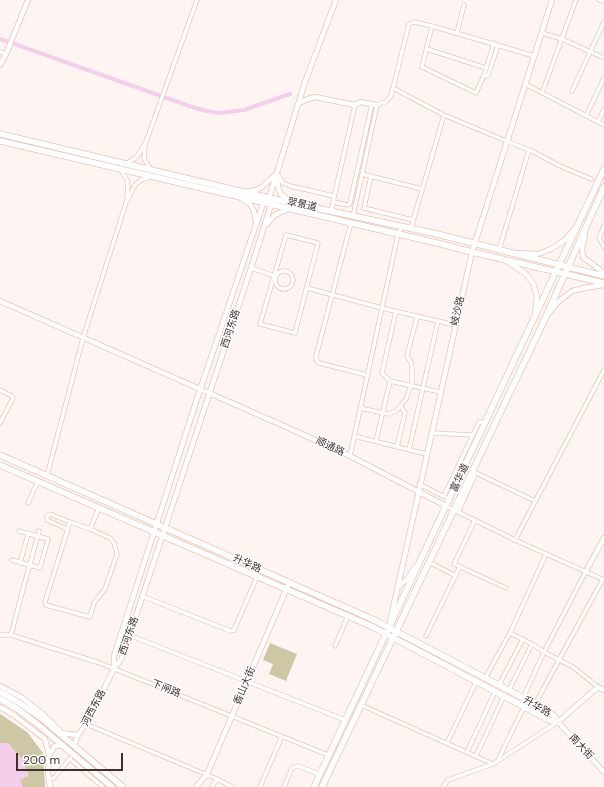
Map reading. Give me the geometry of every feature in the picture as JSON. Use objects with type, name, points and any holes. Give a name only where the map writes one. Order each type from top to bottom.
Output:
[{"type":"main road","name":"翠景道","points":[[0,134],[153,170],[271,205],[604,284]]},
{"type":"main road","name":"翠景道","points":[[0,142],[151,177],[241,195],[290,202],[402,226],[604,275]]},
{"type":"main road","name":"富华道","points":[[314,787],[446,506],[447,497],[486,423],[604,169]]},
{"type":"main road","name":"富华道","points":[[322,787],[418,584],[456,511],[604,187]]},
{"type":"main road","name":"升华路","points":[[0,456],[157,524],[388,628],[535,704],[553,715],[558,722]]},
{"type":"main road","name":"升华路","points":[[0,465],[348,616],[549,720],[558,722]]},
{"type":"main road","points":[[411,581],[418,584]]},
{"type":"main road","points":[[0,692],[18,702],[61,734],[123,787]]},
{"type":"main road","points":[[0,699],[16,708],[36,723],[63,745],[72,756],[112,787]]},
{"type":"street","points":[[0,65],[28,0]]},
{"type":"street","points":[[126,164],[136,158],[146,142],[197,0]]},
{"type":"street","points":[[263,203],[269,198],[305,82],[336,0]]},
{"type":"street","name":"岐沙路","points":[[388,628],[419,484],[474,244],[552,0]]},
{"type":"street","points":[[542,93],[576,0]]},
{"type":"street","points":[[599,0],[604,2]]},
{"type":"street","points":[[457,32],[464,5]]},
{"type":"street","points":[[299,103],[308,98],[315,97],[355,105],[360,102],[374,105],[385,102],[391,96],[409,24],[414,22],[457,32],[534,56]]},
{"type":"street","points":[[572,90],[604,24]]},
{"type":"street","points":[[432,26],[422,67],[476,93],[496,44]]},
{"type":"street","points":[[542,33],[562,39],[604,58]]},
{"type":"street","points":[[484,75],[488,76],[496,44]]},
{"type":"street","points":[[427,49],[486,68]]},
{"type":"street","points":[[0,52],[6,53]]},
{"type":"street","points":[[586,116],[604,78]]},
{"type":"street","points":[[525,84],[604,125]]},
{"type":"street","points":[[393,88],[444,115],[529,150],[590,179]]},
{"type":"street","points":[[331,211],[355,105]]},
{"type":"street","points":[[353,216],[374,105]]},
{"type":"street","points":[[333,202],[348,205],[350,202],[374,105]]},
{"type":"street","points":[[598,122],[604,109]]},
{"type":"street","points":[[411,228],[444,115]]},
{"type":"street","points":[[146,142],[144,158],[153,170]]},
{"type":"street","points":[[499,250],[529,150]]},
{"type":"street","points":[[121,170],[127,180],[128,187],[126,203]]},
{"type":"street","points":[[256,225],[254,211],[250,204],[241,195],[262,187],[277,173]]},
{"type":"street","points":[[277,173],[283,183],[290,186],[334,196]]},
{"type":"street","points":[[277,173],[278,187],[281,194],[290,202]]},
{"type":"street","points":[[362,174],[422,189]]},
{"type":"street","points":[[371,176],[364,208],[413,220]]},
{"type":"street","points":[[47,476],[83,338],[126,203],[135,186],[141,180],[151,177]]},
{"type":"street","points":[[269,198],[271,205]]},
{"type":"street","name":"西河东路","points":[[114,669],[114,656],[263,203]]},
{"type":"street","name":"西河东路","points":[[114,669],[122,658],[130,635],[271,205]]},
{"type":"street","points":[[265,226],[275,214],[288,209]]},
{"type":"street","points":[[507,252],[538,254],[551,249],[565,240],[580,222]]},
{"type":"street","points":[[351,223],[316,359],[320,363],[368,375]]},
{"type":"street","points":[[586,224],[582,248],[583,257],[604,275]]},
{"type":"street","points":[[350,456],[398,234],[402,226]]},
{"type":"street","points":[[604,226],[599,238],[604,247]]},
{"type":"street","points":[[286,235],[318,243],[307,288],[295,333],[260,324],[286,235]]},
{"type":"street","points":[[504,260],[525,273],[533,283],[537,297],[534,320]]},
{"type":"street","points":[[251,268],[275,276]]},
{"type":"street","points":[[285,271],[292,277],[292,283],[286,288],[280,288],[276,284],[275,276],[280,272],[285,271]]},
{"type":"street","points":[[543,322],[559,301],[572,291],[604,284]]},
{"type":"street","points":[[307,288],[382,308],[455,325]]},
{"type":"street","name":"顺通路","points":[[0,301],[350,456],[446,506]]},
{"type":"street","points":[[396,311],[382,373],[390,381],[440,392]]},
{"type":"street","points":[[360,408],[388,414],[396,411],[406,399],[411,386],[412,370],[407,356],[417,316]]},
{"type":"street","points":[[409,450],[438,321]]},
{"type":"street","points":[[515,540],[604,370]]},
{"type":"street","points":[[376,441],[390,381]]},
{"type":"street","points":[[0,390],[13,398],[0,423]]},
{"type":"street","points":[[397,447],[405,413],[401,406]]},
{"type":"street","points":[[419,484],[447,497],[479,422],[486,423]]},
{"type":"street","points":[[431,433],[473,435]]},
{"type":"street","points":[[354,436],[426,454]]},
{"type":"street","points":[[474,472],[535,501]]},
{"type":"street","points":[[28,503],[38,481]]},
{"type":"street","points":[[446,506],[515,540],[603,580],[535,704]]},
{"type":"street","points":[[90,529],[99,508]]},
{"type":"street","points":[[67,529],[47,520],[47,516],[50,514],[90,529],[110,538],[114,543],[117,554],[105,589],[94,603],[90,617],[46,605],[45,602],[70,522]]},
{"type":"street","points":[[476,520],[454,564],[506,588]]},
{"type":"street","points":[[12,560],[40,568],[48,539],[20,531]]},
{"type":"street","points":[[11,635],[39,531]]},
{"type":"street","points":[[20,563],[28,534]]},
{"type":"street","points":[[523,698],[544,652],[604,538]]},
{"type":"street","points":[[485,678],[510,633],[546,554]]},
{"type":"street","points":[[397,589],[408,578],[422,557]]},
{"type":"street","points":[[429,562],[456,576]]},
{"type":"street","points":[[426,636],[460,566]]},
{"type":"street","points":[[142,596],[230,631],[234,630],[260,570]]},
{"type":"street","name":"香山大街","points":[[196,787],[207,774],[289,583]]},
{"type":"street","points":[[335,646],[348,616]]},
{"type":"street","points":[[510,633],[573,667],[604,690]]},
{"type":"street","name":"下闸路","points":[[0,635],[11,635],[100,663],[328,755]]},
{"type":"street","points":[[130,635],[345,720]]},
{"type":"street","points":[[498,686],[523,639]]},
{"type":"street","points":[[509,690],[532,644]]},
{"type":"street","name":"河西东路","points":[[74,746],[78,735],[86,724],[114,669]]},
{"type":"street","points":[[447,743],[476,682]]},
{"type":"street","points":[[0,686],[22,698],[44,715],[61,734],[78,735]]},
{"type":"street","points":[[443,787],[448,780],[498,761],[558,722],[598,687]]},
{"type":"street","points":[[467,752],[495,692]]},
{"type":"street","points":[[476,756],[504,696]]},
{"type":"street","points":[[361,705],[493,764]]},
{"type":"street","points":[[0,707],[15,716],[55,746],[63,745]]},
{"type":"street","points":[[498,761],[524,707]]},
{"type":"street","name":"南大街","points":[[558,722],[604,772]]},
{"type":"street","points":[[86,724],[207,774],[232,787]]},
{"type":"street","points":[[260,787],[282,736]]},
{"type":"street","points":[[45,739],[49,755],[48,774],[50,787]]},
{"type":"street","points":[[49,755],[55,746]]},
{"type":"street","points":[[49,780],[55,777],[72,756],[103,787]]},
{"type":"street","points":[[284,787],[292,768],[298,766],[319,774]]},
{"type":"street","points":[[212,787],[217,779]]},
{"type":"shaded area","points":[[270,643],[297,654],[286,681],[269,674],[273,664],[263,660]]},
{"type":"shaded area","points":[[0,714],[27,732],[43,753],[45,787],[0,787]]},
{"type":"shaded area","points":[[0,743],[8,743],[23,760],[29,776],[20,780],[23,787],[0,787]]},
{"type":"waterway","points":[[0,39],[207,111],[219,113],[244,110],[290,94]]}]
